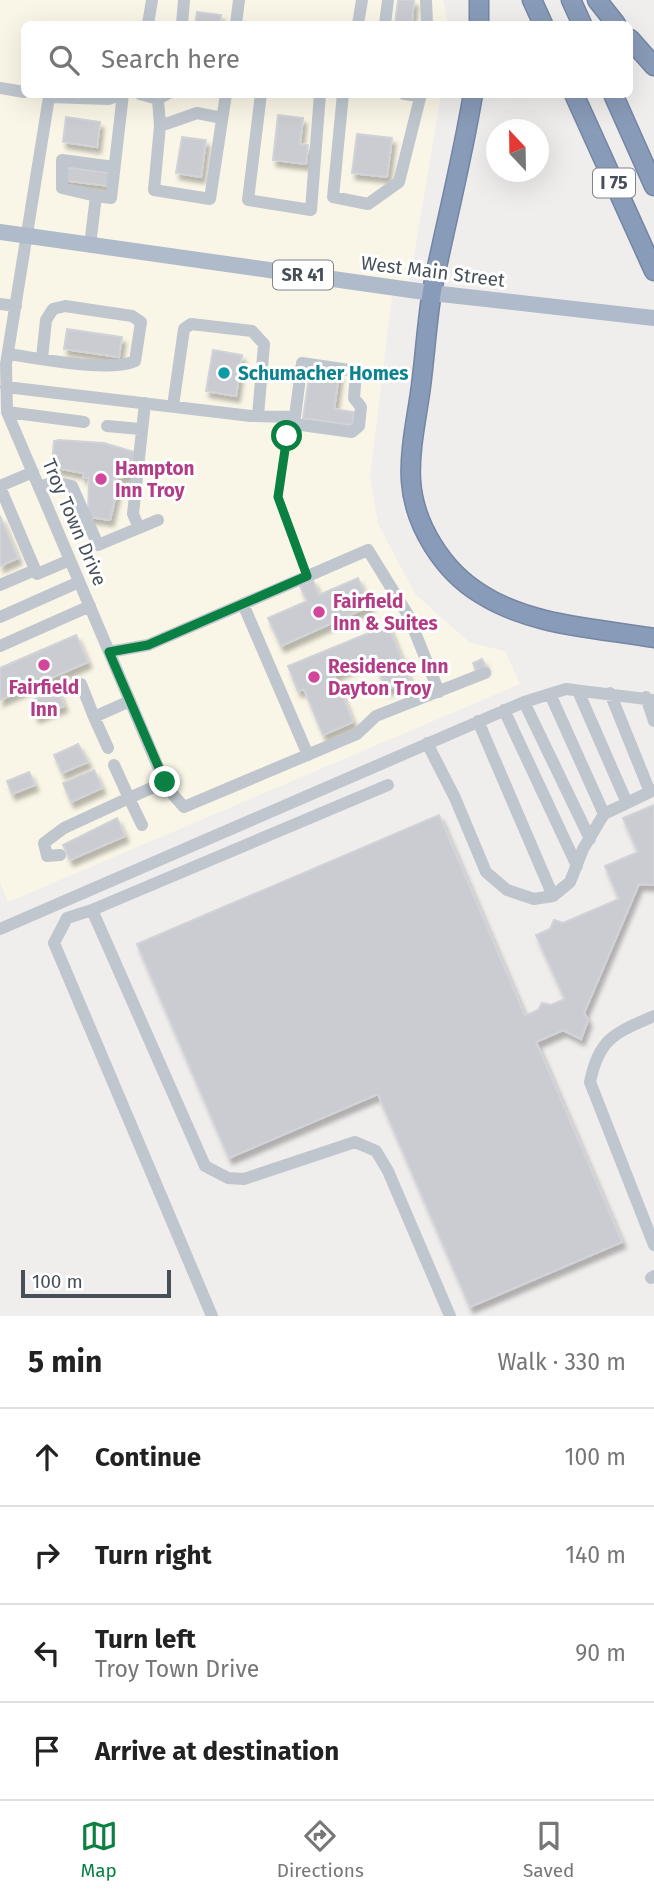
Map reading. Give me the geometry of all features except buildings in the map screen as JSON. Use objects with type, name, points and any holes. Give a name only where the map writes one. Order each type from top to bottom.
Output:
[{"type":"highway","points":[[479,0],[479,21]]},
{"type":"highway","points":[[532,0],[542,21]]},
{"type":"highway","points":[[571,0],[581,21]]},
{"type":"highway","points":[[597,0],[614,21]]},
{"type":"highway","points":[[633,43],[654,66]]},
{"type":"highway","points":[[472,98],[432,293],[411,481],[418,513],[428,537],[461,580],[505,607],[541,619],[654,638]]},
{"type":"highway","name":"I 75","points":[[576,98],[654,271]]},
{"type":"highway","name":"I 75","points":[[615,98],[654,186]]},
{"type":"main road","name":"West Main Street","points":[[0,232],[432,293],[654,318]]},
{"type":"street","points":[[148,21],[152,0]]},
{"type":"street","points":[[182,21],[184,0]]},
{"type":"street","points":[[236,21],[239,0]]},
{"type":"street","points":[[358,21],[362,0]]},
{"type":"street","points":[[385,21],[388,0]]},
{"type":"street","points":[[426,0],[426,21]]},
{"type":"street","points":[[0,88],[21,92]]},
{"type":"street","name":"Troy Town Drive","points":[[44,98],[27,236],[5,361],[5,416],[33,472],[165,782],[184,807],[308,755]]},
{"type":"street","points":[[87,98],[112,98]]},
{"type":"street","points":[[114,167],[62,160],[62,188],[111,198],[122,98]]},
{"type":"street","points":[[162,98],[154,190],[210,199],[225,98]]},
{"type":"street","points":[[261,98],[248,200],[311,209],[320,98]]},
{"type":"street","points":[[343,98],[333,197],[368,204],[399,182],[419,98]]},
{"type":"street","points":[[160,126],[197,113],[222,118]]},
{"type":"street","points":[[90,245],[96,196]]},
{"type":"street","points":[[0,304],[16,306]]},
{"type":"street","points":[[5,361],[42,358],[122,367],[135,362],[141,321],[132,316],[65,306],[53,309],[46,320],[42,358]]},
{"type":"street","points":[[173,407],[184,329],[191,324],[252,331],[259,336],[264,344],[265,416]]},
{"type":"street","points":[[302,363],[356,370],[354,398],[361,407],[359,426],[352,432],[294,424],[294,416],[302,363]]},
{"type":"street","points":[[6,387],[173,407],[265,416],[294,416]]},
{"type":"street","points":[[139,528],[132,514],[144,435],[140,429],[145,403]]},
{"type":"street","points":[[5,416],[85,422]]},
{"type":"street","points":[[107,426],[140,429]]},
{"type":"street","points":[[33,472],[0,487],[37,574],[70,560]]},
{"type":"street","points":[[39,487],[55,482],[72,486],[98,545],[159,520]]},
{"type":"street","points":[[109,652],[148,645],[368,550],[408,615],[439,692]]},
{"type":"street","points":[[0,585],[35,570]]},
{"type":"street","points":[[0,617],[79,582]]},
{"type":"street","points":[[243,604],[308,755],[357,734],[376,716],[485,673]]},
{"type":"street","points":[[0,646],[90,606]]},
{"type":"street","points":[[81,684],[108,748]]},
{"type":"street","points":[[0,929],[524,702],[566,689],[650,698],[654,721]]},
{"type":"street","points":[[578,691],[627,803]]},
{"type":"street","points":[[551,694],[604,814]]},
{"type":"street","points":[[427,743],[455,798],[486,872],[507,890],[534,899],[553,896],[570,882],[604,814],[652,791],[610,694]]},
{"type":"street","points":[[94,717],[130,701]]},
{"type":"street","points":[[524,702],[590,839]]},
{"type":"street","points":[[504,710],[577,866]]},
{"type":"street","points":[[478,721],[553,896]]},
{"type":"street","points":[[114,765],[142,825]]},
{"type":"street","points":[[60,855],[47,856],[44,843],[71,824],[165,782]]},
{"type":"street","points":[[212,1316],[54,943],[67,918],[92,910],[388,785]]},
{"type":"street","points":[[92,910],[205,1166],[228,1178],[244,1179],[355,1142],[376,1151],[388,1171],[450,1316]]},
{"type":"street","points":[[654,1016],[614,1034],[595,1055],[590,1082],[649,1226],[654,1245]]},
{"type":"path","points":[[265,416],[284,424],[287,436],[278,497],[307,576]]},
{"type":"shaded area","points":[[0,0],[443,0],[447,21],[21,21],[21,98],[440,98],[408,290],[393,288],[370,477],[378,524],[415,594],[470,643],[505,651],[520,684],[8,902],[0,882]]},
{"type":"place","name":"Schumacher Homes","points":[[224,373]]},
{"type":"place","name":"Hampton Inn Troy","points":[[101,479]]},
{"type":"place","name":"Fairfield Inn & Suites","points":[[319,612]]},
{"type":"place","name":"Fairfield Inn","points":[[44,665]]},
{"type":"place","name":"Residence Inn Dayton Troy","points":[[314,677]]},
{"type":"route","points":[[165,782],[109,652],[148,645],[307,576],[278,497],[287,436]]}]
